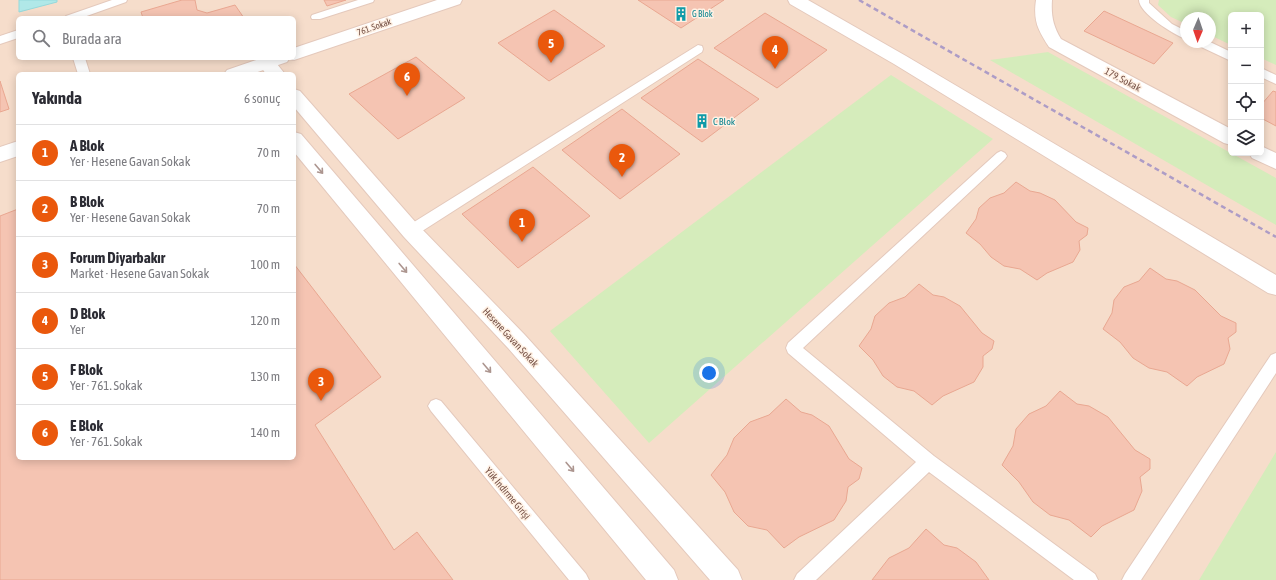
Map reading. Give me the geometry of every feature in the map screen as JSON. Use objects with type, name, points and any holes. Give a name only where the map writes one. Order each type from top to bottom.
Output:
[{"type":"street","name":"761. Sokak","points":[[296,53],[454,0]]},
{"type":"street","points":[[796,0],[900,60],[1276,286]]},
{"type":"street","name":"179. Sokak","points":[[1044,0],[1042,16],[1047,30],[1056,43],[1228,136]]},
{"type":"street","points":[[242,72],[275,65]]},
{"type":"street","name":"Hesene Gavan Sokak","points":[[296,97],[411,231],[516,341],[728,580]]},
{"type":"street","points":[[296,141],[664,580]]},
{"type":"street","points":[[0,155],[16,149]]},
{"type":"street","points":[[1264,156],[1276,162]]},
{"type":"lane","points":[[76,16],[122,0]]},
{"type":"lane","points":[[316,17],[369,0]]},
{"type":"lane","points":[[1144,0],[1144,4],[1168,26],[1180,32]]},
{"type":"lane","points":[[0,40],[16,35]]},
{"type":"lane","points":[[1212,48],[1228,56]]},
{"type":"lane","points":[[411,231],[698,49]]},
{"type":"lane","points":[[80,60],[83,72]]},
{"type":"lane","points":[[1264,74],[1276,80]]},
{"type":"lane","points":[[1001,156],[793,348],[928,462],[1089,580]]},
{"type":"lane","points":[[1131,580],[1276,360]]},
{"type":"lane","name":"Yük İndirme Girişi","points":[[436,406],[580,580]]},
{"type":"lane","points":[[803,580],[928,462]]},
{"type":"shaded area","points":[[0,0],[1276,0],[1276,580],[0,580]]},
{"type":"green space","points":[[1159,0],[1276,0],[1276,65],[1264,59],[1264,12],[1228,12],[1228,44],[1216,38],[1216,12],[1180,12],[1180,21],[1171,17],[1158,5]]},
{"type":"green space","points":[[1048,52],[1228,151],[1228,156],[1236,156],[1276,178],[1276,225],[990,60]]},
{"type":"green space","points":[[891,75],[993,139],[649,443],[550,331]]},
{"type":"green space","points":[[1276,452],[1276,580],[1199,580]]},
{"type":"water","points":[[19,0],[57,0],[57,2],[19,12]]},
{"type":"building","points":[[182,0],[195,0],[197,10],[207,13],[235,5],[243,16],[142,16],[141,12]]},
{"type":"building","points":[[324,0],[346,0],[327,6]]},
{"type":"building","name":"G Blok","points":[[638,0],[724,0],[681,28]]},
{"type":"building","points":[[554,10],[605,46],[549,81],[498,43]]},
{"type":"building","points":[[1104,11],[1173,43],[1154,64],[1084,31]]},
{"type":"building","points":[[765,13],[827,50],[777,88],[714,48]]},
{"type":"building","points":[[416,57],[465,98],[398,139],[349,94]]},
{"type":"building","name":"C Blok","points":[[698,59],[759,99],[702,142],[641,98]]},
{"type":"building","points":[[0,81],[9,109],[0,112]]},
{"type":"building","points":[[1273,91],[1276,92],[1276,126],[1264,120],[1264,102]]},
{"type":"building","points":[[622,109],[680,154],[620,199],[562,150]]},
{"type":"building","points":[[533,167],[590,216],[518,268],[462,214]]},
{"type":"building","points":[[1016,182],[1030,191],[1040,193],[1055,200],[1076,222],[1088,228],[1087,235],[1079,241],[1080,250],[1073,262],[1047,273],[1037,280],[1020,269],[1004,266],[991,257],[980,244],[966,233],[976,219],[979,208],[990,198],[1004,193]]},
{"type":"building","points":[[16,210],[16,460],[296,460],[296,267],[381,377],[315,425],[394,550],[417,532],[453,580],[0,580],[0,216]]},
{"type":"building","points":[[1150,268],[1166,279],[1177,281],[1195,290],[1221,316],[1236,323],[1236,332],[1228,338],[1230,349],[1224,364],[1197,377],[1187,386],[1167,372],[1149,368],[1133,358],[1120,342],[1103,329],[1112,313],[1114,300],[1124,287],[1139,281]]},
{"type":"building","points":[[919,284],[933,295],[944,297],[960,306],[982,333],[994,341],[992,349],[983,356],[983,367],[974,382],[943,396],[932,405],[914,391],[897,387],[883,376],[873,360],[859,346],[871,329],[875,316],[889,303],[905,297]]},
{"type":"building","points":[[1060,391],[1077,404],[1089,406],[1108,417],[1135,450],[1150,459],[1150,469],[1140,477],[1142,491],[1134,510],[1102,526],[1091,537],[1069,520],[1050,515],[1033,502],[1019,482],[1002,465],[1013,446],[1016,429],[1029,414],[1046,406]]},
{"type":"building","points":[[786,399],[801,412],[812,415],[829,426],[849,459],[862,468],[859,479],[848,487],[846,501],[834,520],[799,537],[784,548],[767,530],[748,526],[734,512],[725,492],[711,475],[727,455],[734,438],[750,422],[769,415]]},
{"type":"building","points":[[926,529],[944,545],[957,548],[976,562],[989,580],[872,580],[889,558],[909,548]]},
{"type":"railway","points":[[859,0],[1276,237]]},
{"type":"place","name":"G Blok","points":[[681,14]]},
{"type":"place","name":"F Blok","points":[[551,63]]},
{"type":"place","name":"D Blok","points":[[775,69]]},
{"type":"place","name":"E Blok","points":[[407,96]]},
{"type":"place","name":"C Blok","points":[[702,121]]},
{"type":"place","name":"B Blok","points":[[622,177]]},
{"type":"place","name":"A Blok","points":[[522,242]]},
{"type":"place","name":"Forum Diyarbakır","points":[[321,401]]}]
